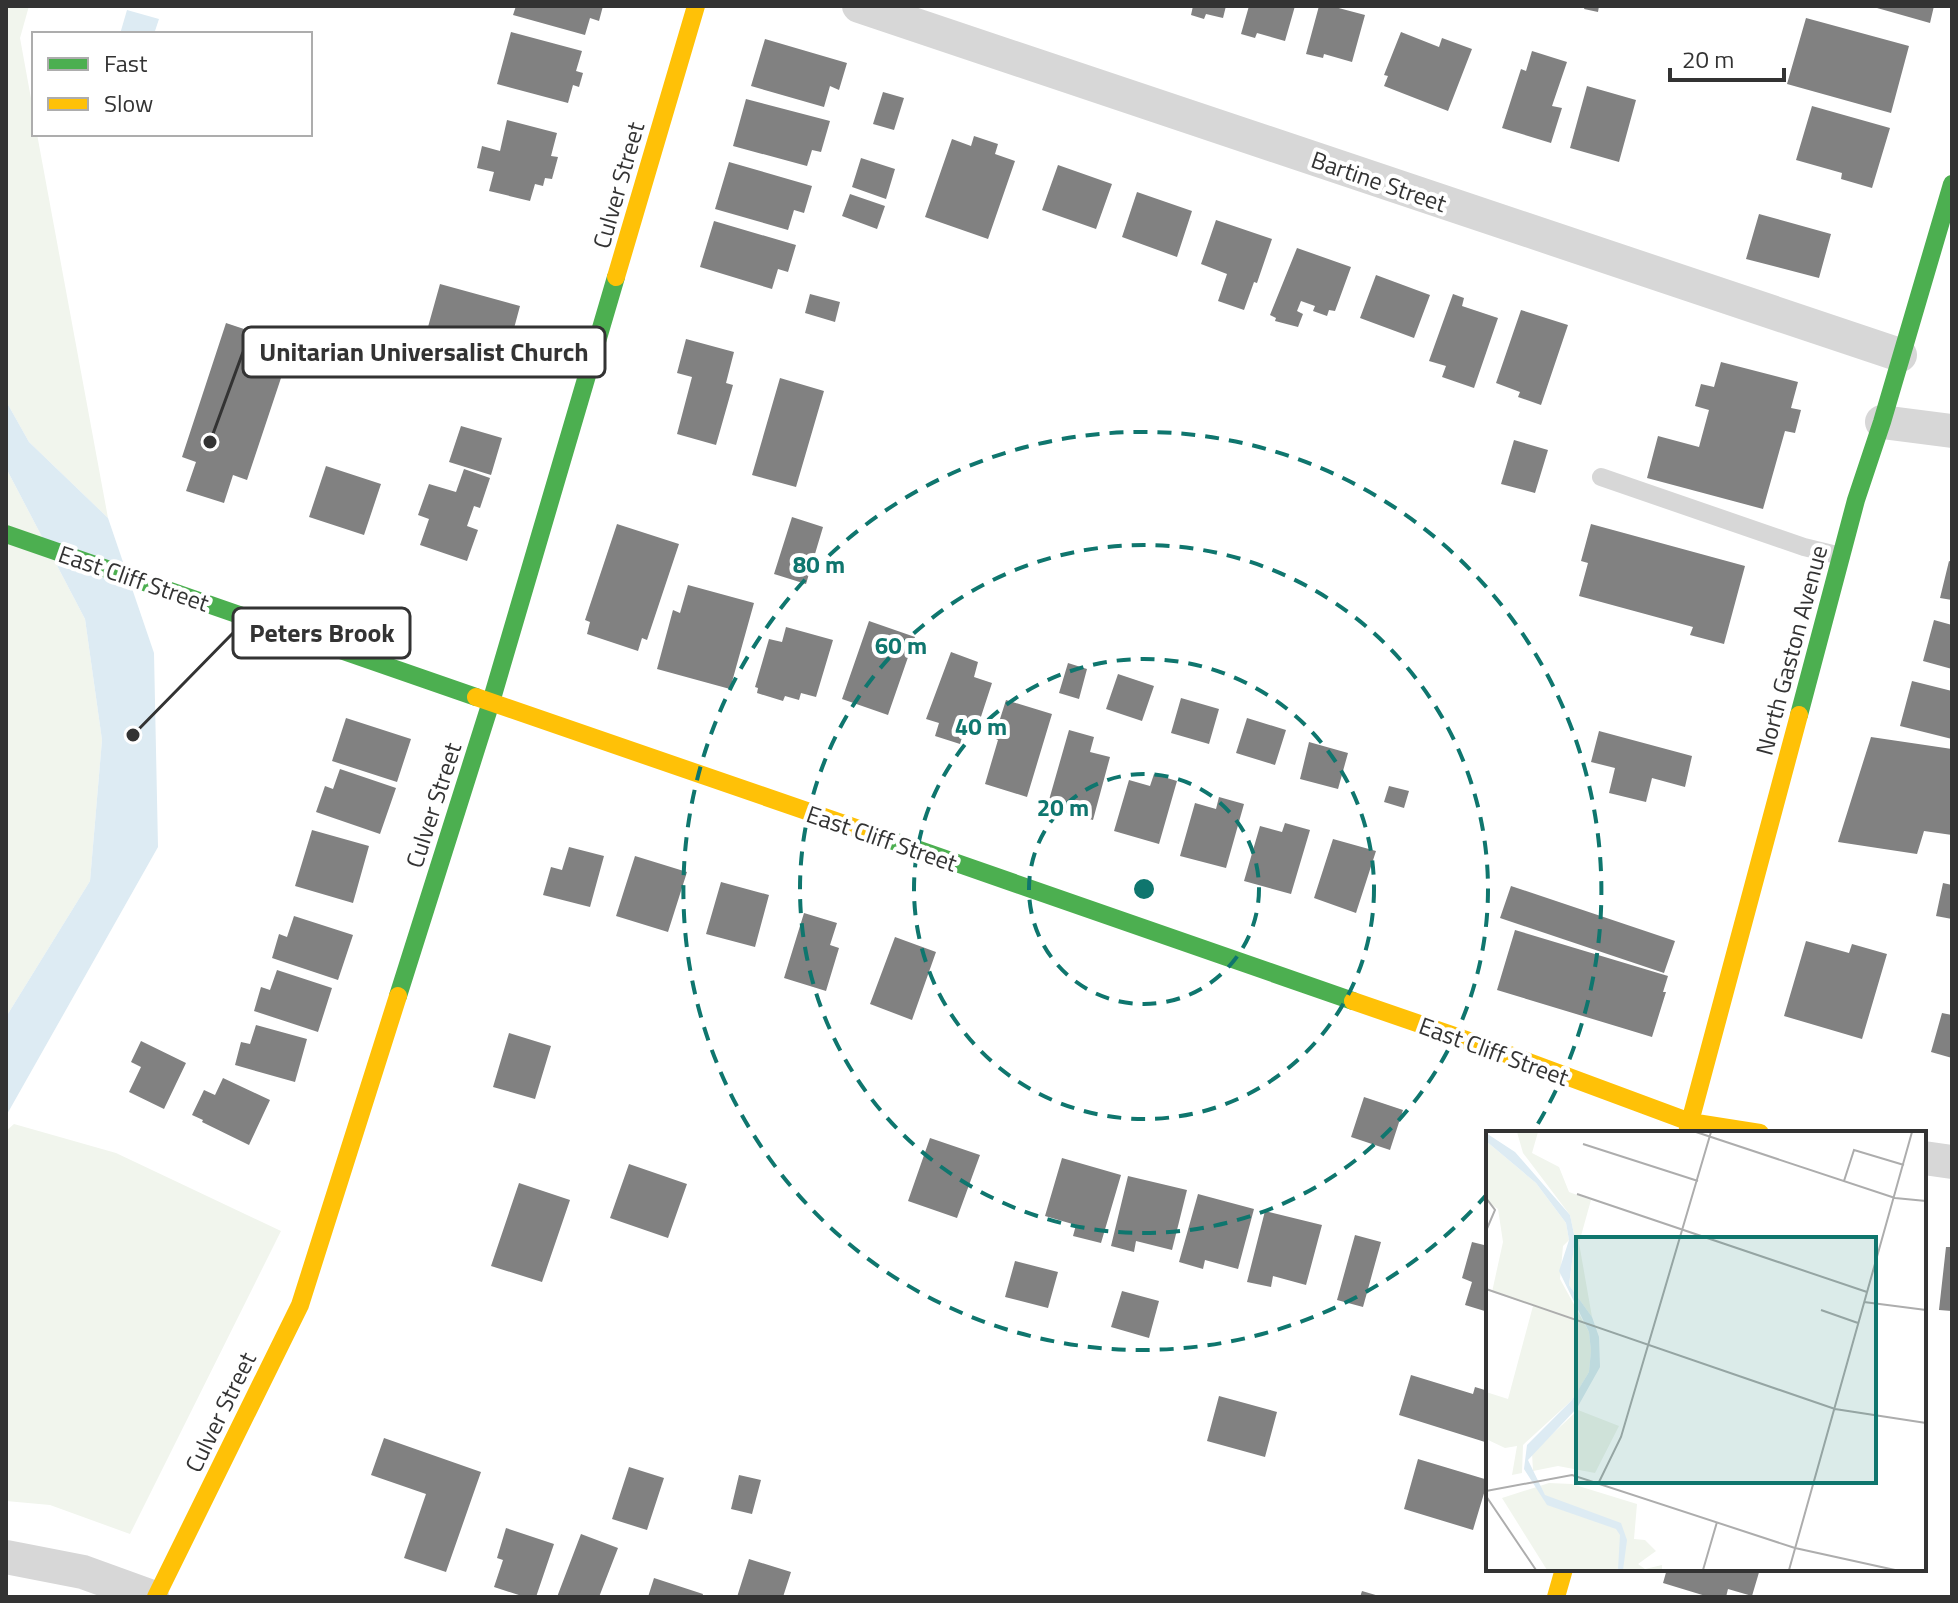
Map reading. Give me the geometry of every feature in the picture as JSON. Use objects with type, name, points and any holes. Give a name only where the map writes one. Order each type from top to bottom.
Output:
[{"type":"street","name":"Culver Street","points":[[154,1597],[300,1305],[491,702],[696,6]]},
{"type":"street","name":"Bartine Street","points":[[859,6],[1900,355]]},
{"type":"street","name":"North Gaston Avenue","points":[[1688,1128],[1856,500],[1952,184]]},
{"type":"street","points":[[1882,422],[1952,431]]},
{"type":"street","name":"East Cliff Street","points":[[10,535],[1504,1053],[1688,1128],[1731,1131]]},
{"type":"street","points":[[1926,1158],[1952,1162]]},
{"type":"street","points":[[6,1557],[83,1572],[154,1597]]},
{"type":"street","points":[[1556,1597],[1563,1571]]},
{"type":"lane","points":[[1601,477],[1804,547],[1841,556]]},
{"type":"shaded area","points":[[6,6],[29,6],[20,38],[32,104],[32,136],[37,136],[108,518],[29,442],[6,401]]},
{"type":"shaded area","points":[[127,10],[159,19],[155,32],[121,32]]},
{"type":"shaded area","points":[[6,401],[29,442],[108,518],[154,653],[158,847],[6,1116],[6,1017],[90,881],[102,740],[85,619],[6,468]]},
{"type":"shaded area","points":[[6,468],[85,619],[102,740],[90,881],[6,1017]]},
{"type":"shaded area","points":[[14,1124],[116,1153],[281,1231],[130,1534],[50,1505],[6,1501],[6,1131]]},
{"type":"building","points":[[516,6],[603,6],[599,21],[590,18],[585,35],[513,15]]},
{"type":"building","points":[[1193,6],[1226,6],[1223,18],[1206,14],[1204,19],[1191,15]]},
{"type":"building","points":[[1249,6],[1295,6],[1285,41],[1257,33],[1255,38],[1241,34]]},
{"type":"building","points":[[1319,6],[1365,15],[1352,62],[1324,54],[1323,58],[1306,54]]},
{"type":"building","points":[[1585,6],[1599,6],[1598,12],[1584,9]]},
{"type":"building","points":[[1870,6],[1934,6],[1930,23]]},
{"type":"building","points":[[1806,18],[1909,46],[1891,113],[1787,84]]},
{"type":"building","points":[[511,32],[582,51],[576,71],[583,73],[579,87],[573,85],[568,103],[497,84]]},
{"type":"building","points":[[1401,32],[1439,47],[1442,38],[1472,49],[1448,111],[1384,86],[1388,76],[1384,75]]},
{"type":"building","points":[[765,39],[847,63],[839,90],[830,86],[824,107],[751,86]]},
{"type":"building","points":[[1532,51],[1567,62],[1552,106],[1562,108],[1551,143],[1502,128],[1521,69],[1526,71]]},
{"type":"building","points":[[1587,86],[1636,100],[1619,162],[1570,148]]},
{"type":"building","points":[[883,92],[904,98],[894,130],[873,124]]},
{"type":"building","points":[[746,99],[830,121],[821,152],[812,150],[807,166],[733,146]]},
{"type":"building","points":[[1812,106],[1890,128],[1872,188],[1841,179],[1842,173],[1796,160]]},
{"type":"building","points":[[507,120],[557,133],[551,156],[558,157],[552,179],[545,178],[543,186],[535,184],[530,201],[489,191],[494,172],[477,168],[482,146],[500,151]]},
{"type":"building","points":[[974,136],[998,144],[995,154],[1015,161],[988,239],[925,217],[952,139],[971,146]]},
{"type":"building","points":[[861,158],[895,169],[886,199],[852,187]]},
{"type":"building","points":[[729,162],[812,186],[804,213],[794,210],[788,230],[715,209]]},
{"type":"building","points":[[1058,165],[1112,184],[1096,229],[1042,210]]},
{"type":"building","points":[[1137,192],[1192,211],[1177,257],[1122,237]]},
{"type":"building","points":[[850,194],[885,206],[877,229],[842,216]]},
{"type":"building","points":[[1759,214],[1831,234],[1819,278],[1746,259]]},
{"type":"building","points":[[1216,220],[1272,239],[1244,310],[1218,301],[1227,274],[1201,264]]},
{"type":"building","points":[[714,221],[796,245],[788,272],[778,269],[772,289],[700,267]]},
{"type":"building","points":[[1297,248],[1351,267],[1335,311],[1329,310],[1327,316],[1313,311],[1315,306],[1301,301],[1297,311],[1303,314],[1298,327],[1275,321],[1276,318],[1270,315]]},
{"type":"building","points":[[1376,275],[1430,295],[1414,338],[1360,318]]},
{"type":"building","points":[[440,284],[520,306],[502,373],[421,352]]},
{"type":"building","points":[[810,294],[840,302],[835,322],[805,313]]},
{"type":"building","points":[[1453,294],[1464,298],[1462,306],[1498,318],[1474,388],[1442,377],[1446,366],[1429,361]]},
{"type":"building","points":[[1521,310],[1568,325],[1541,405],[1518,397],[1520,392],[1496,383]]},
{"type":"building","points":[[226,323],[292,345],[247,480],[233,475],[224,503],[186,491],[196,462],[182,457]]},
{"type":"building","points":[[686,339],[734,352],[726,383],[733,385],[716,445],[677,434],[692,377],[677,373]]},
{"type":"building","points":[[1721,362],[1798,382],[1791,408],[1801,410],[1795,433],[1785,431],[1763,509],[1647,478],[1658,436],[1699,447],[1709,410],[1695,406],[1701,384],[1714,387]]},
{"type":"building","points":[[780,378],[824,391],[796,487],[752,475]]},
{"type":"building","points":[[461,426],[502,438],[491,475],[449,462]]},
{"type":"building","points":[[1514,440],[1548,450],[1535,493],[1501,484]]},
{"type":"building","points":[[326,466],[381,484],[364,535],[309,517]]},
{"type":"building","points":[[464,469],[490,478],[480,508],[474,506],[467,526],[478,530],[467,561],[420,545],[429,519],[418,515],[429,484],[456,492]]},
{"type":"building","points":[[792,517],[823,527],[806,584],[774,574]]},
{"type":"building","points":[[617,524],[679,544],[647,640],[642,638],[638,651],[587,634],[590,622],[585,620]]},
{"type":"building","points":[[1591,524],[1745,566],[1724,644],[1690,635],[1693,627],[1579,596],[1588,563],[1581,561]]},
{"type":"building","points":[[1949,561],[1952,562],[1952,600],[1940,598]]},
{"type":"building","points":[[688,585],[754,603],[730,689],[657,669],[673,610],[680,613]]},
{"type":"building","points":[[1934,620],[1952,625],[1952,669],[1923,661]]},
{"type":"building","points":[[869,621],[915,637],[888,715],[842,699]]},
{"type":"building","points":[[786,627],[833,640],[816,697],[801,693],[799,700],[785,696],[783,701],[757,693],[758,688],[755,687],[769,639],[782,642]]},
{"type":"building","points":[[951,652],[978,662],[974,677],[992,683],[975,735],[964,731],[960,744],[935,736],[939,723],[926,719]]},
{"type":"building","points":[[1068,663],[1087,669],[1079,699],[1059,693]]},
{"type":"building","points":[[1118,674],[1154,686],[1142,721],[1106,709]]},
{"type":"building","points":[[1912,681],[1952,691],[1952,739],[1900,726]]},
{"type":"building","points":[[1181,698],[1219,709],[1209,744],[1171,733]]},
{"type":"building","points":[[1006,700],[1052,714],[1027,797],[985,784],[998,740],[994,738]]},
{"type":"building","points":[[346,718],[411,739],[397,782],[332,761]]},
{"type":"building","points":[[1247,718],[1286,730],[1275,765],[1236,753]]},
{"type":"building","points":[[1069,730],[1094,737],[1090,752],[1110,757],[1093,820],[1047,807]]},
{"type":"building","points":[[1599,731],[1692,756],[1685,787],[1652,778],[1646,802],[1609,793],[1615,768],[1591,762]]},
{"type":"building","points":[[1871,737],[1952,749],[1952,835],[1924,831],[1917,854],[1838,842]]},
{"type":"building","points":[[1309,742],[1348,753],[1338,789],[1300,779]]},
{"type":"building","points":[[340,769],[396,788],[380,834],[316,812],[325,786],[333,789]]},
{"type":"building","points":[[1154,774],[1177,781],[1159,844],[1114,831],[1129,780],[1150,786]]},
{"type":"building","points":[[1389,786],[1409,791],[1404,808],[1384,802]]},
{"type":"building","points":[[1219,797],[1244,804],[1226,868],[1180,856],[1195,803],[1216,809]]},
{"type":"building","points":[[1285,823],[1310,830],[1291,894],[1244,881],[1260,826],[1282,832]]},
{"type":"building","points":[[312,830],[369,846],[353,903],[295,886]]},
{"type":"building","points":[[1333,839],[1376,851],[1356,913],[1314,898]]},
{"type":"building","points":[[569,847],[604,856],[590,907],[543,895],[551,867],[562,870]]},
{"type":"building","points":[[635,856],[687,872],[668,932],[616,916]]},
{"type":"building","points":[[721,882],[769,895],[755,947],[706,934]]},
{"type":"building","points":[[1943,883],[1952,885],[1952,919],[1936,916]]},
{"type":"building","points":[[1511,886],[1675,941],[1664,973],[1500,918]]},
{"type":"building","points":[[804,913],[837,923],[830,945],[839,948],[826,991],[784,978]]},
{"type":"building","points":[[294,916],[353,935],[338,980],[272,958],[279,934],[287,937]]},
{"type":"building","points":[[1515,930],[1668,976],[1652,1037],[1497,990]]},
{"type":"building","points":[[895,937],[936,952],[912,1020],[870,1004]]},
{"type":"building","points":[[1806,941],[1849,953],[1852,944],[1887,954],[1862,1039],[1784,1016]]},
{"type":"building","points":[[277,970],[332,988],[318,1032],[254,1011],[261,987],[270,990]]},
{"type":"building","points":[[1942,1013],[1952,1015],[1952,1058],[1931,1052]]},
{"type":"building","points":[[256,1025],[307,1039],[295,1082],[235,1065],[241,1042],[250,1044]]},
{"type":"building","points":[[509,1033],[551,1046],[535,1099],[493,1087]]},
{"type":"building","points":[[141,1041],[186,1063],[164,1109],[129,1092],[141,1067],[131,1062]]},
{"type":"building","points":[[223,1078],[270,1100],[249,1145],[192,1115],[204,1090],[215,1095]]},
{"type":"building","points":[[1364,1097],[1403,1110],[1390,1150],[1351,1137]]},
{"type":"building","points":[[930,1138],[980,1155],[957,1218],[908,1201]]},
{"type":"building","points":[[1062,1158],[1121,1175],[1101,1243],[1073,1236],[1076,1225],[1045,1216]]},
{"type":"building","points":[[629,1164],[687,1184],[668,1238],[610,1218]]},
{"type":"building","points":[[1128,1176],[1187,1190],[1172,1250],[1136,1241],[1134,1252],[1111,1246]]},
{"type":"building","points":[[519,1183],[570,1200],[542,1282],[491,1266]]},
{"type":"building","points":[[1198,1194],[1254,1209],[1238,1269],[1205,1260],[1203,1269],[1179,1262]]},
{"type":"building","points":[[1265,1211],[1322,1225],[1306,1285],[1273,1276],[1271,1287],[1247,1282]]},
{"type":"building","points":[[1355,1235],[1381,1242],[1363,1307],[1337,1300]]},
{"type":"building","points":[[1472,1242],[1486,1246],[1486,1311],[1465,1305],[1472,1282],[1462,1278]]},
{"type":"building","points":[[1946,1247],[1952,1247],[1952,1311],[1939,1310]]},
{"type":"building","points":[[1015,1261],[1058,1272],[1048,1308],[1005,1297]]},
{"type":"building","points":[[1122,1291],[1159,1301],[1149,1338],[1111,1327]]},
{"type":"building","points":[[1411,1375],[1473,1394],[1475,1387],[1486,1390],[1485,1442],[1399,1415]]},
{"type":"building","points":[[1219,1396],[1277,1412],[1265,1457],[1207,1441]]},
{"type":"building","points":[[384,1438],[481,1472],[446,1572],[404,1558],[426,1494],[371,1475]]},
{"type":"building","points":[[1418,1459],[1486,1479],[1473,1530],[1404,1509]]},
{"type":"building","points":[[629,1467],[664,1478],[647,1530],[612,1519]]},
{"type":"building","points":[[739,1475],[761,1480],[752,1514],[731,1509]]},
{"type":"building","points":[[506,1528],[554,1544],[536,1597],[525,1597],[494,1587],[503,1560],[497,1558]]},
{"type":"building","points":[[581,1534],[618,1548],[599,1597],[557,1597]]},
{"type":"building","points":[[749,1559],[791,1572],[783,1597],[737,1597]]},
{"type":"building","points":[[1666,1571],[1759,1571],[1752,1596],[1728,1589],[1726,1597],[1709,1597],[1663,1583]]},
{"type":"building","points":[[654,1578],[703,1594],[702,1597],[648,1597]]},
{"type":"building","points":[[1362,1591],[1379,1596],[1379,1597],[1360,1597]]},
{"type":"traffic: fast","points":[[1799,715],[1856,500],[1952,184]]},
{"type":"traffic: fast","points":[[398,996],[491,702],[616,277]]},
{"type":"traffic: fast","points":[[6,534],[476,697]]},
{"type":"traffic: fast","points":[[882,837],[1353,1001]]},
{"type":"traffic: slow","points":[[616,277],[696,6]]},
{"type":"traffic: slow","points":[[476,697],[882,837]]},
{"type":"traffic: slow","points":[[1688,1131],[1799,715]]},
{"type":"traffic: slow","points":[[156,1597],[300,1305],[398,996]]},
{"type":"traffic: slow","points":[[1353,1001],[1690,1122],[1747,1131]]},
{"type":"traffic: slow","points":[[1556,1597],[1563,1571]]},
{"type":"place","name":"Unitarian Universalist Church","points":[[210,442]]},
{"type":"place","name":"Peters Brook","points":[[133,735]]}]
